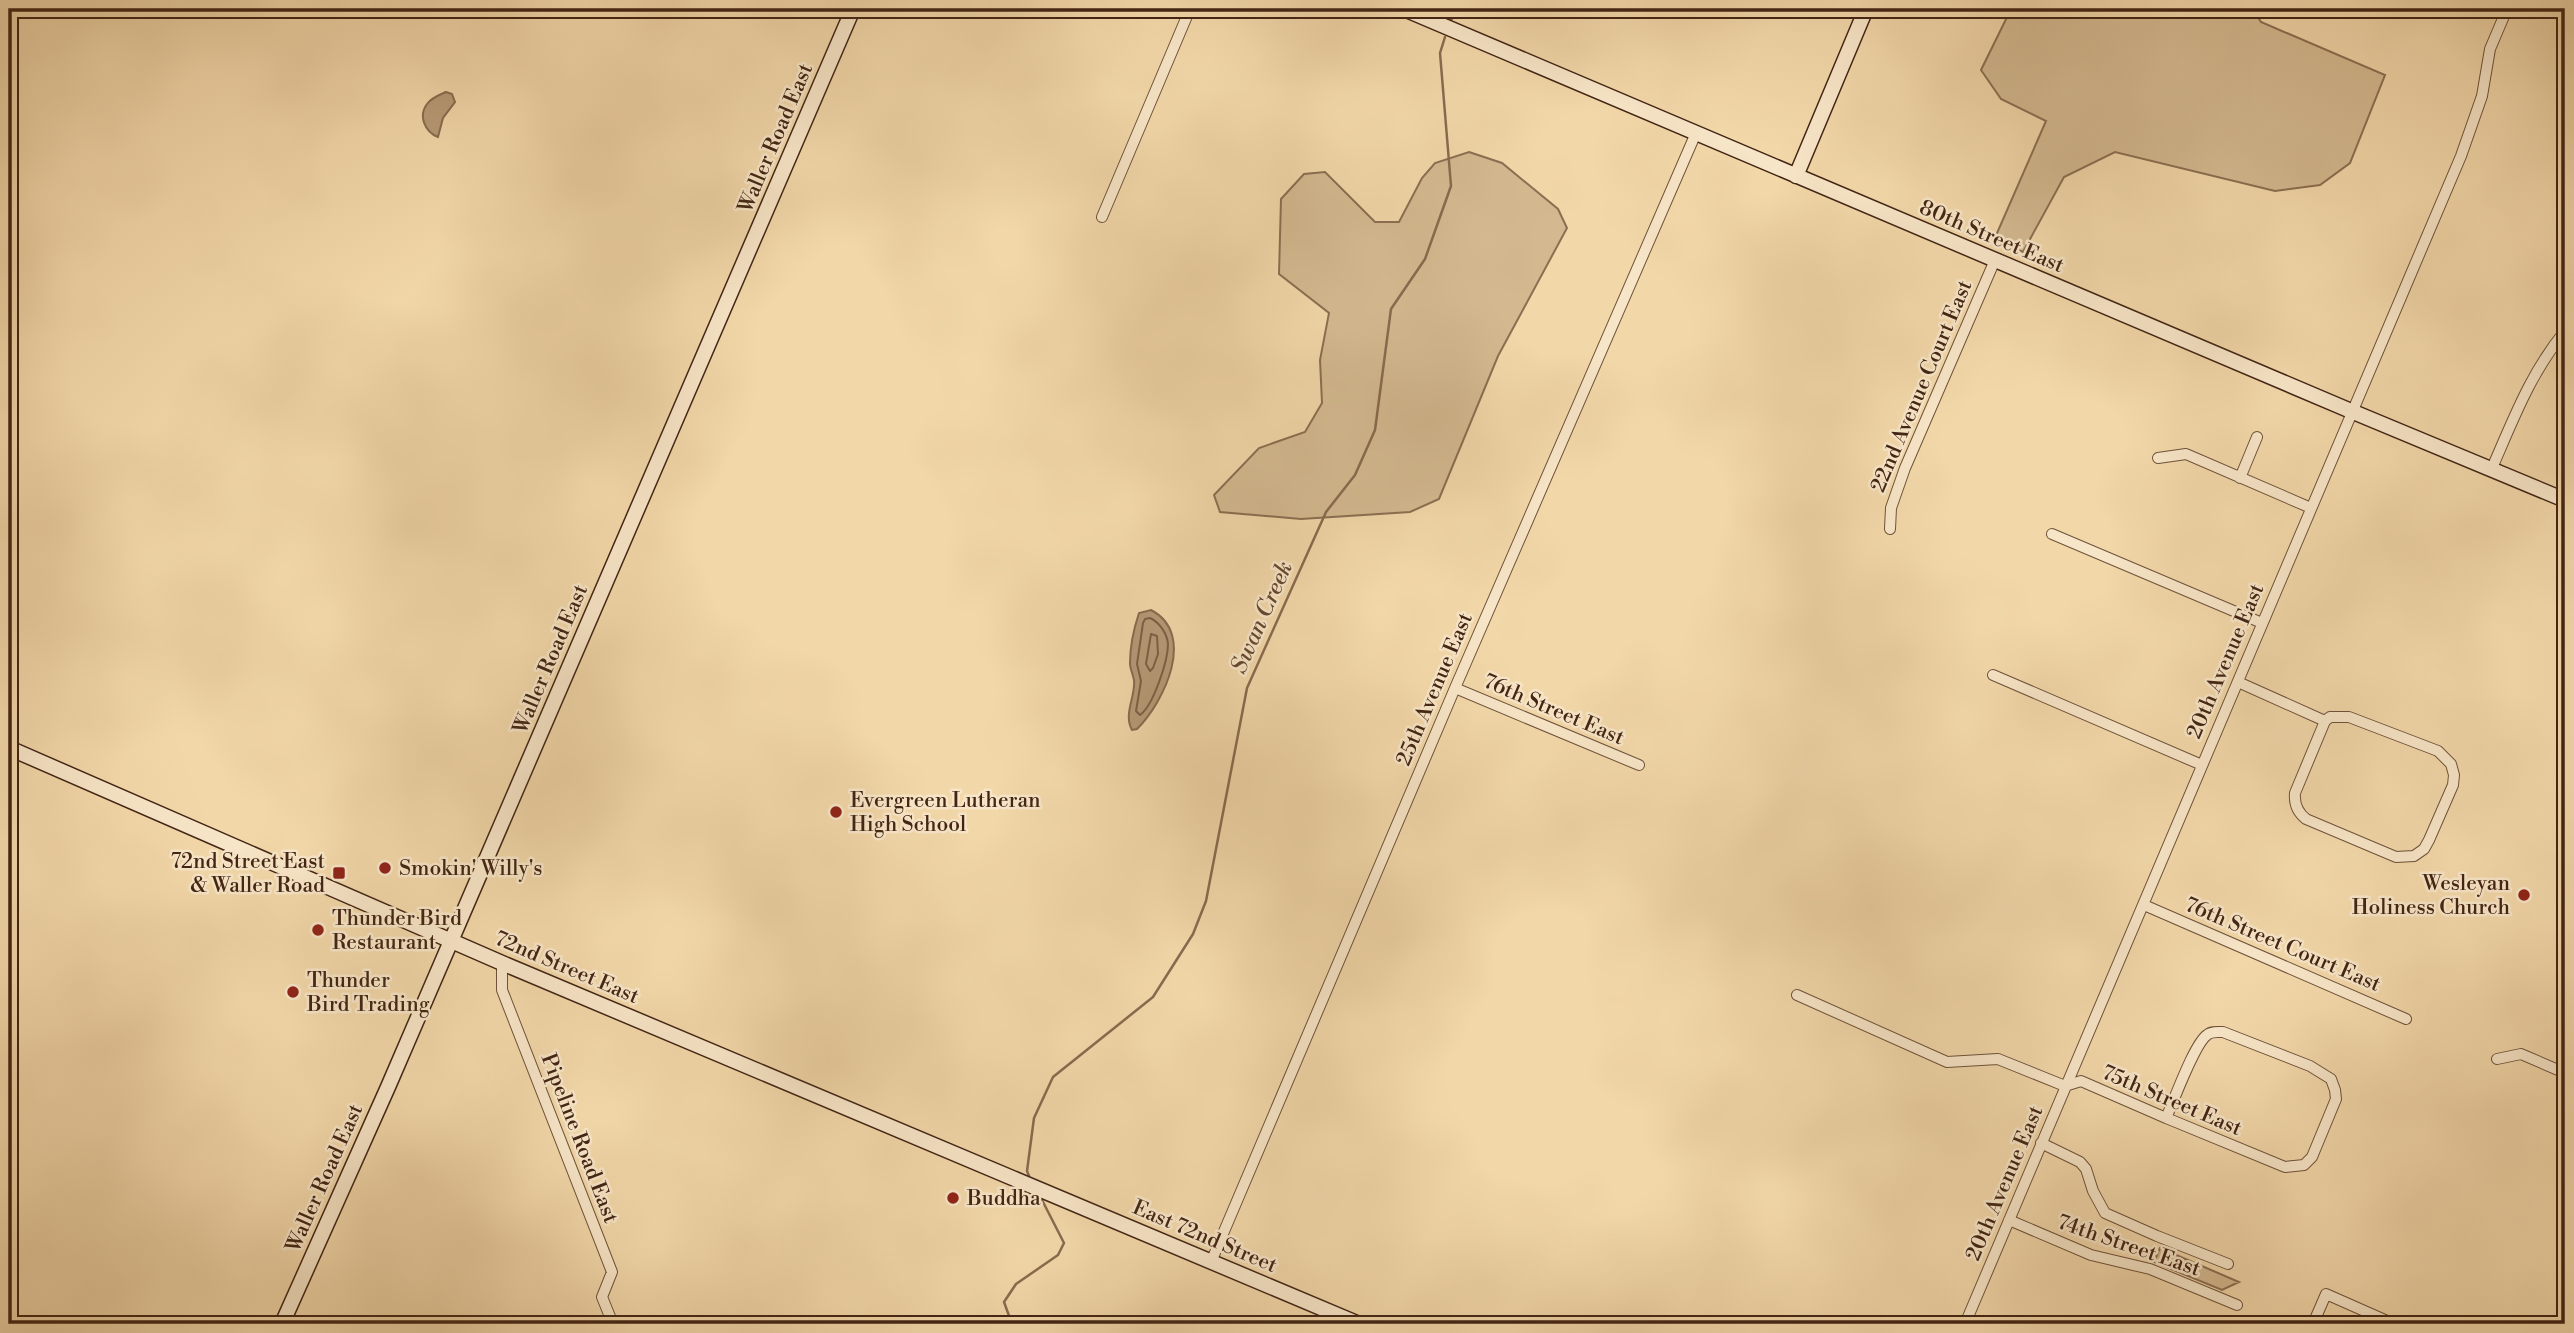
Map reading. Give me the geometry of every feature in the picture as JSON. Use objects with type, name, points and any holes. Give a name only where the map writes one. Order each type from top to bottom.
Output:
[{"type":"street","name":"Waller Road East","points":[[282,1324],[853,9]]},
{"type":"street","points":[[1102,217],[1190,9]]},
{"type":"street","name":"80th Street East","points":[[1404,9],[2565,500]]},
{"type":"street","points":[[1796,176],[1866,9]]},
{"type":"street","name":"20th Avenue East","points":[[1965,1324],[2461,156],[2482,96],[2490,49],[2507,9]]},
{"type":"street","name":"25th Avenue East","points":[[1211,1262],[1455,688],[1696,133]]},
{"type":"street","name":"22nd Avenue Court East","points":[[1890,528],[1891,509],[1905,468],[1995,260]]},
{"type":"street","points":[[2492,468],[2530,379],[2565,331]]},
{"type":"street","points":[[2240,478],[2257,437]]},
{"type":"street","points":[[2158,458],[2186,454],[2311,508]]},
{"type":"street","points":[[2052,534],[2262,623]]},
{"type":"street","points":[[1993,675],[2202,765]]},
{"type":"street","points":[[2238,682],[2325,721]]},
{"type":"street","name":"76th Street East","points":[[1455,688],[1639,765]]},
{"type":"street","points":[[2340,716],[2358,719],[2427,747],[2445,758],[2454,771],[2453,785],[2429,840],[2419,853],[2410,857],[2396,857],[2306,819],[2295,805],[2295,793],[2325,721],[2330,717],[2340,716]]},
{"type":"street","name":"72nd Street East","points":[[9,748],[502,963],[1034,1187]]},
{"type":"street","name":"76th Street Court East","points":[[2144,905],[2406,1019]]},
{"type":"street","name":"Pipeline Road East","points":[[502,963],[502,990],[612,1272],[602,1297],[613,1324]]},
{"type":"street","name":"75th Street East","points":[[1797,995],[1947,1062],[1998,1059],[2065,1086],[2081,1081],[2166,1118],[2285,1167],[2304,1165],[2312,1157],[2333,1107],[2335,1090],[2325,1074],[2310,1066],[2223,1032],[2211,1033],[2203,1039],[2196,1051],[2166,1118]]},
{"type":"street","points":[[2497,1059],[2521,1054],[2565,1073]]},
{"type":"street","points":[[2041,1143],[2080,1162],[2087,1169],[2093,1191],[2105,1213],[2157,1237],[2228,1264]]},
{"type":"street","name":"East 72nd Street","points":[[1034,1187],[1359,1324]]},
{"type":"street","name":"74th Street East","points":[[2009,1220],[2091,1255],[2150,1269],[2237,1305]]},
{"type":"street","points":[[2313,1324],[2326,1294],[2394,1324]]},
{"type":"shaded area","points":[[2011,9],[2253,9],[2261,22],[2385,75],[2350,163],[2320,185],[2275,191],[2115,152],[2064,177],[2023,252],[1994,240],[2046,121],[2001,99],[1981,70]]},
{"type":"shaded area","points":[[1469,152],[1502,163],[1558,209],[1567,228],[1498,356],[1439,499],[1410,512],[1301,519],[1220,512],[1214,495],[1259,448],[1305,432],[1322,403],[1320,360],[1329,313],[1279,274],[1281,199],[1304,174],[1325,172],[1375,222],[1399,222],[1422,178],[1435,163]]},
{"type":"shaded area","points":[[2160,1248],[2239,1282],[2222,1290],[2154,1262]]},
{"type":"water","points":[[446,92],[452,94],[455,102],[443,118],[438,137],[426,128],[423,114],[429,102]]},
{"type":"water","points":[[1151,610],[1165,621],[1172,635],[1174,651],[1165,686],[1157,702],[1137,729],[1132,730],[1129,711],[1134,686],[1130,665],[1134,631],[1139,613]]},
{"type":"waterway","name":"Swan Creek","points":[[1451,20],[1458,9]]},
{"type":"waterway","name":"Swan Creek","points":[[1029,1176],[1027,1171],[1034,1118],[1053,1077],[1153,997],[1193,934],[1206,901],[1247,688],[1326,512],[1355,475],[1375,430],[1391,309],[1425,259],[1451,186],[1440,53],[1445,37]]},
{"type":"waterway","name":"Swan Creek","points":[[1012,1324],[1004,1302],[1016,1284],[1058,1255],[1064,1243],[1041,1198]]},
{"type":"place","name":"Evergreen Lutheran High School","points":[[836,812]]},
{"type":"place","name":"Smokin' Willy's","points":[[385,868]]},
{"type":"place","name":"72nd Street East & Waller Road","points":[[339,873]]},
{"type":"place","name":"Wesleyan Holiness Church","points":[[2524,895]]},
{"type":"place","name":"Thunder Bird Restaurant","points":[[318,930]]},
{"type":"place","name":"Thunder Bird Trading","points":[[293,992]]},
{"type":"place","name":"Buddha","points":[[953,1198]]}]
